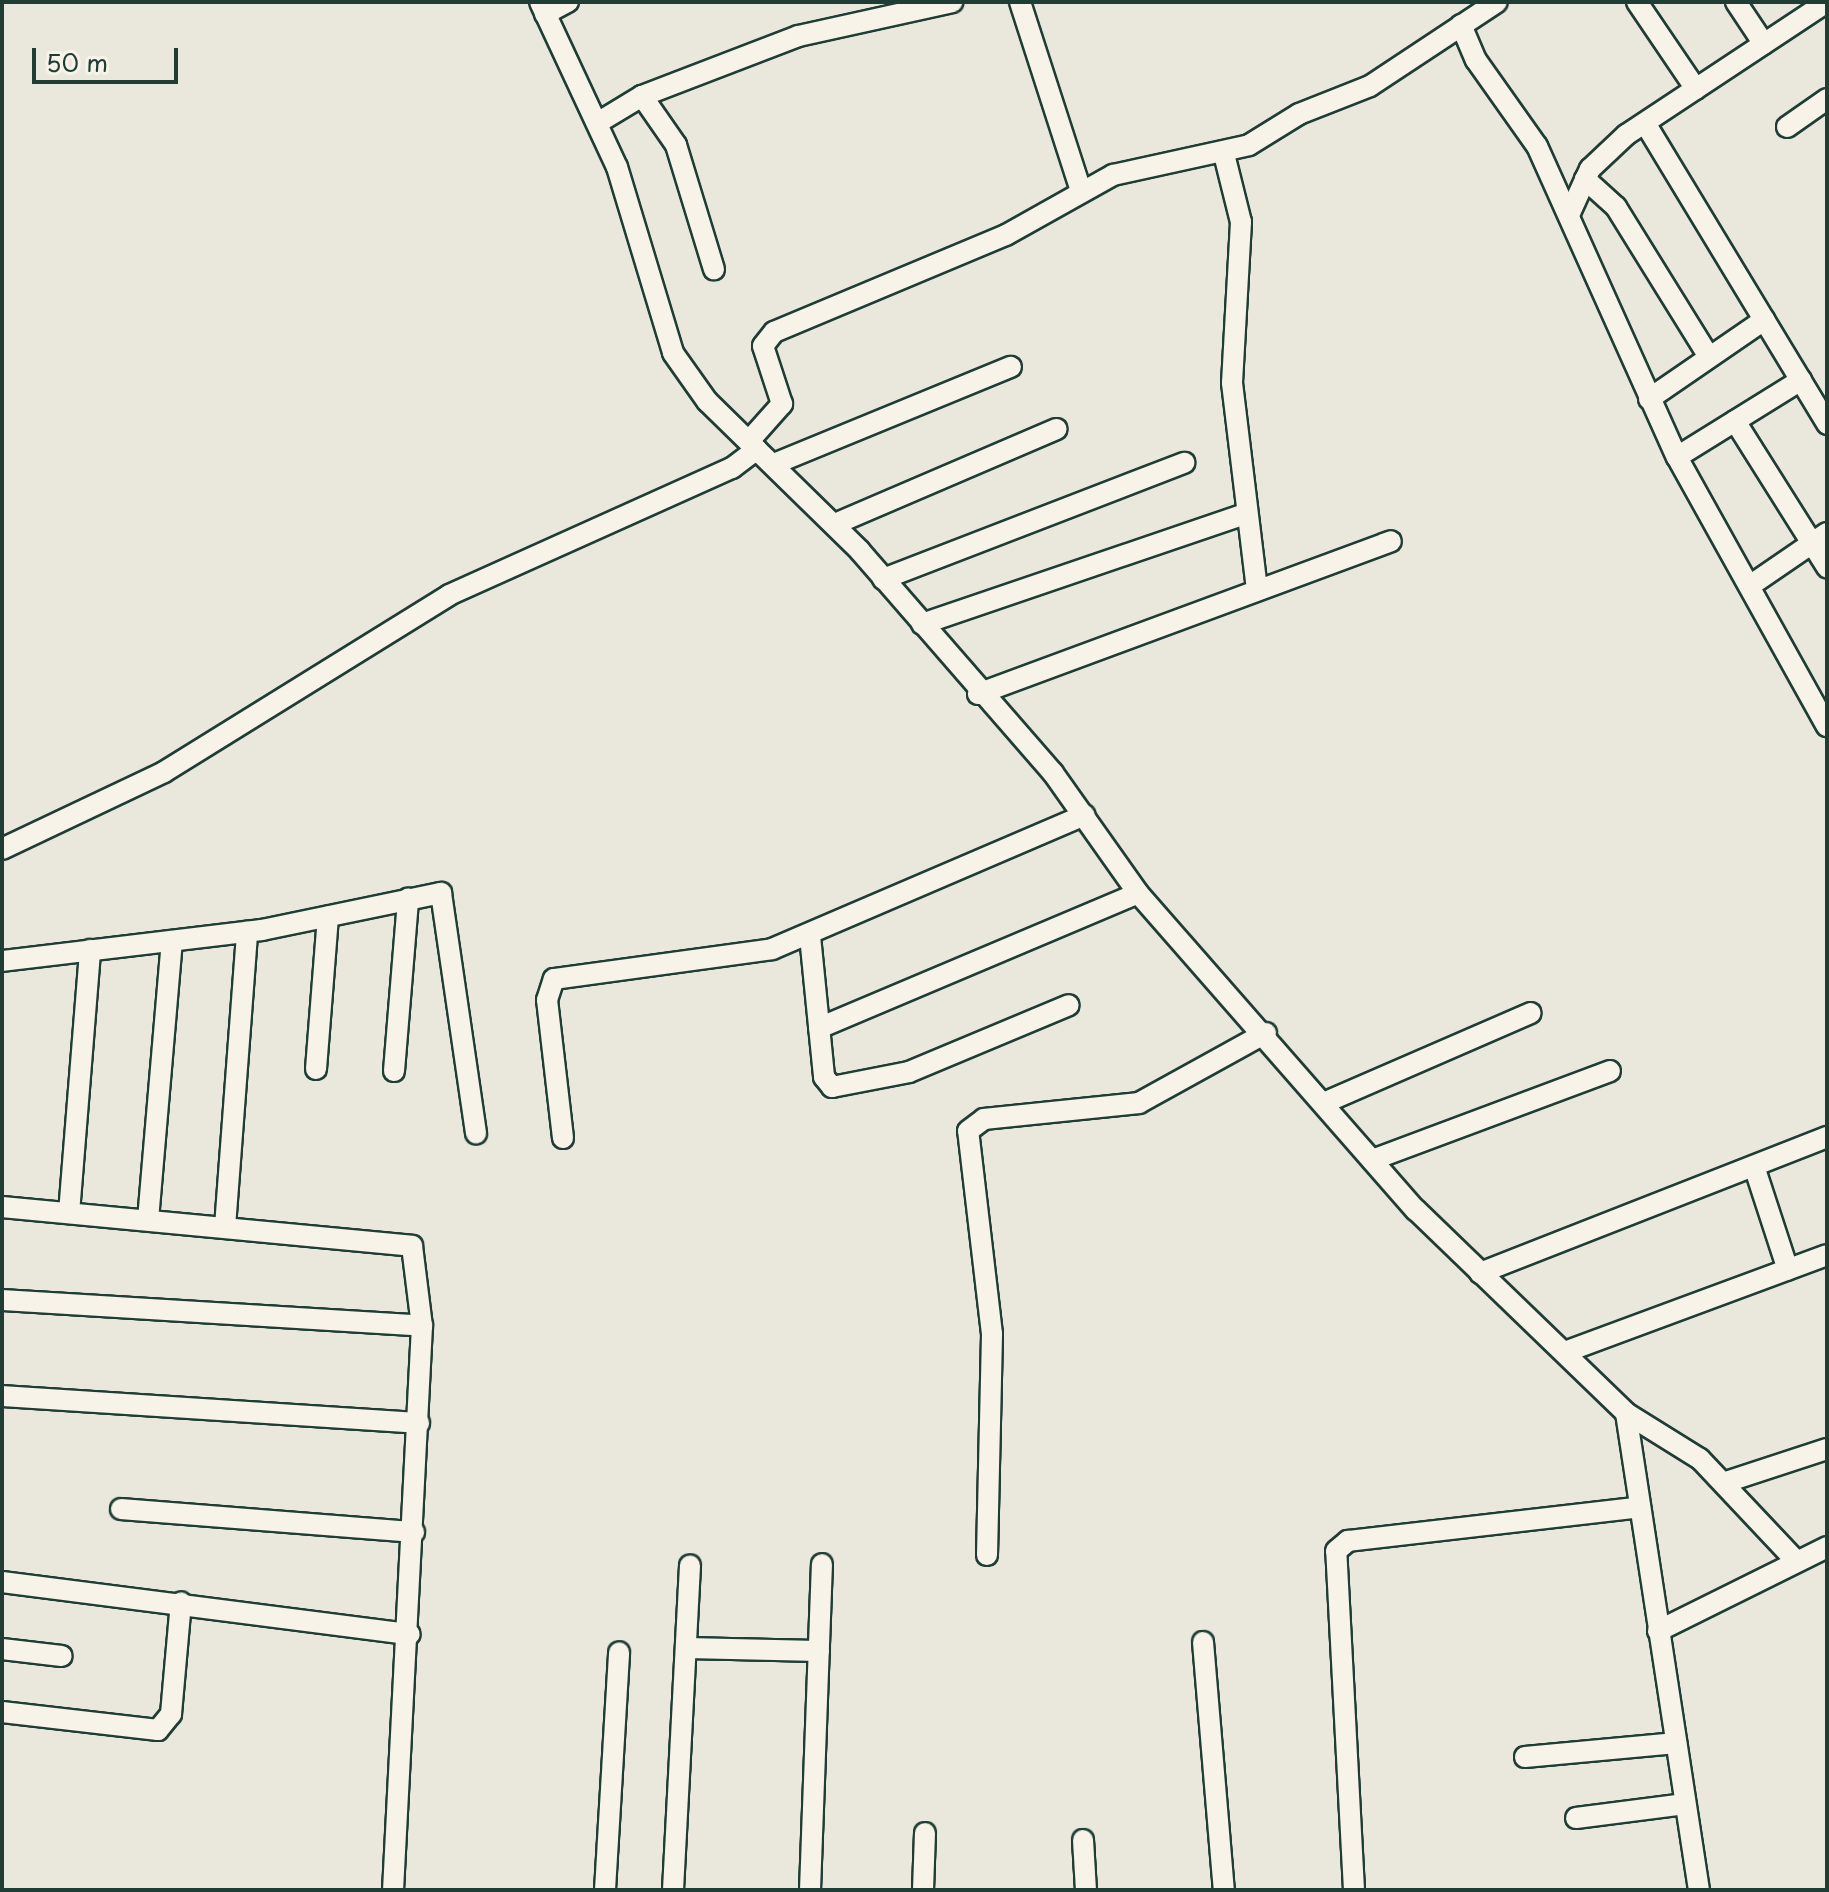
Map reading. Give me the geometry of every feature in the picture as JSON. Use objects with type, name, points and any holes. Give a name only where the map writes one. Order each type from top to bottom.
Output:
[{"type":"street","points":[[568,2],[542,8],[599,122],[673,353],[753,445],[835,524],[922,624],[978,694],[1085,815],[1138,893],[1266,1033],[1372,1160],[1480,1273],[1626,1413],[1726,1482],[1796,1561]]},
{"type":"street","points":[[599,122],[642,96],[798,36],[952,2]]},
{"type":"street","points":[[1020,2],[1080,188]]},
{"type":"street","points":[[2,849],[164,772],[449,595],[732,468],[782,404],[765,338],[1006,235],[1080,188],[1224,154],[1370,86],[1497,2]]},
{"type":"street","points":[[1637,2],[1696,89]]},
{"type":"street","points":[[1736,2],[1764,44]]},
{"type":"street","points":[[1569,215],[1585,179],[1605,152],[1827,2]]},
{"type":"street","points":[[1461,25],[1476,60],[1537,146],[1677,457],[1825,717]]},
{"type":"street","points":[[642,96],[676,145],[714,269]]},
{"type":"street","points":[[1787,127],[1827,99]]},
{"type":"street","points":[[1645,123],[1827,424]]},
{"type":"street","points":[[1224,154],[1243,247],[1232,383],[1257,591]]},
{"type":"street","points":[[1585,179],[1616,207],[1709,357]]},
{"type":"street","points":[[1649,399],[1764,320]]},
{"type":"street","points":[[774,464],[1011,367]]},
{"type":"street","points":[[1677,457],[1801,380]]},
{"type":"street","points":[[1735,421],[1820,538],[1827,567]]},
{"type":"street","points":[[835,524],[1057,429]]},
{"type":"street","points":[[883,579],[1184,463]]},
{"type":"street","points":[[922,624],[1246,514]]},
{"type":"street","points":[[1751,585],[1820,538]]},
{"type":"street","points":[[978,694],[1391,541]]},
{"type":"street","points":[[563,1138],[547,1000],[554,979],[772,949],[810,936],[1085,815]]},
{"type":"street","points":[[819,1028],[1138,893]]},
{"type":"street","points":[[2,961],[247,932],[408,899],[446,896],[476,1133]]},
{"type":"street","points":[[394,1071],[408,899]]},
{"type":"street","points":[[316,1069],[328,916]]},
{"type":"street","points":[[225,1227],[247,932]]},
{"type":"street","points":[[810,936],[824,1077],[832,1087],[909,1072],[1069,1005]]},
{"type":"street","points":[[148,1220],[172,941]]},
{"type":"street","points":[[69,1213],[90,950]]},
{"type":"street","points":[[1326,1102],[1531,1013]]},
{"type":"street","points":[[987,1555],[992,1334],[968,1131],[984,1119],[1139,1103],[1266,1033]]},
{"type":"street","points":[[1372,1160],[1610,1071]]},
{"type":"street","points":[[1480,1273],[1827,1137]]},
{"type":"street","points":[[1754,1166],[1788,1270]]},
{"type":"street","points":[[2,1207],[405,1241],[415,1255],[422,1326],[419,1423],[410,1634],[393,1890]]},
{"type":"street","points":[[1565,1352],[1827,1255]]},
{"type":"street","points":[[2,1300],[422,1326]]},
{"type":"street","points":[[2,1396],[419,1423]]},
{"type":"street","points":[[1626,1413],[1699,1890]]},
{"type":"street","points":[[1726,1482],[1827,1449]]},
{"type":"street","points":[[1354,1890],[1336,1551],[1348,1541],[1640,1507]]},
{"type":"street","points":[[121,1509],[414,1532]]},
{"type":"street","points":[[1658,1631],[1827,1547]]},
{"type":"street","points":[[810,1890],[822,1564]]},
{"type":"street","points":[[673,1890],[690,1565]]},
{"type":"street","points":[[2,1582],[181,1602],[410,1634]]},
{"type":"street","points":[[2,1712],[158,1730],[171,1714],[181,1602]]},
{"type":"street","points":[[1203,1642],[1224,1890]]},
{"type":"street","points":[[686,1648],[819,1651]]},
{"type":"street","points":[[2,1649],[62,1656]]},
{"type":"street","points":[[605,1890],[619,1652]]},
{"type":"street","points":[[1525,1757],[1676,1743]]},
{"type":"street","points":[[1576,1818],[1685,1804]]},
{"type":"street","points":[[923,1890],[925,1833]]},
{"type":"street","points":[[1083,1840],[1086,1890]]}]
